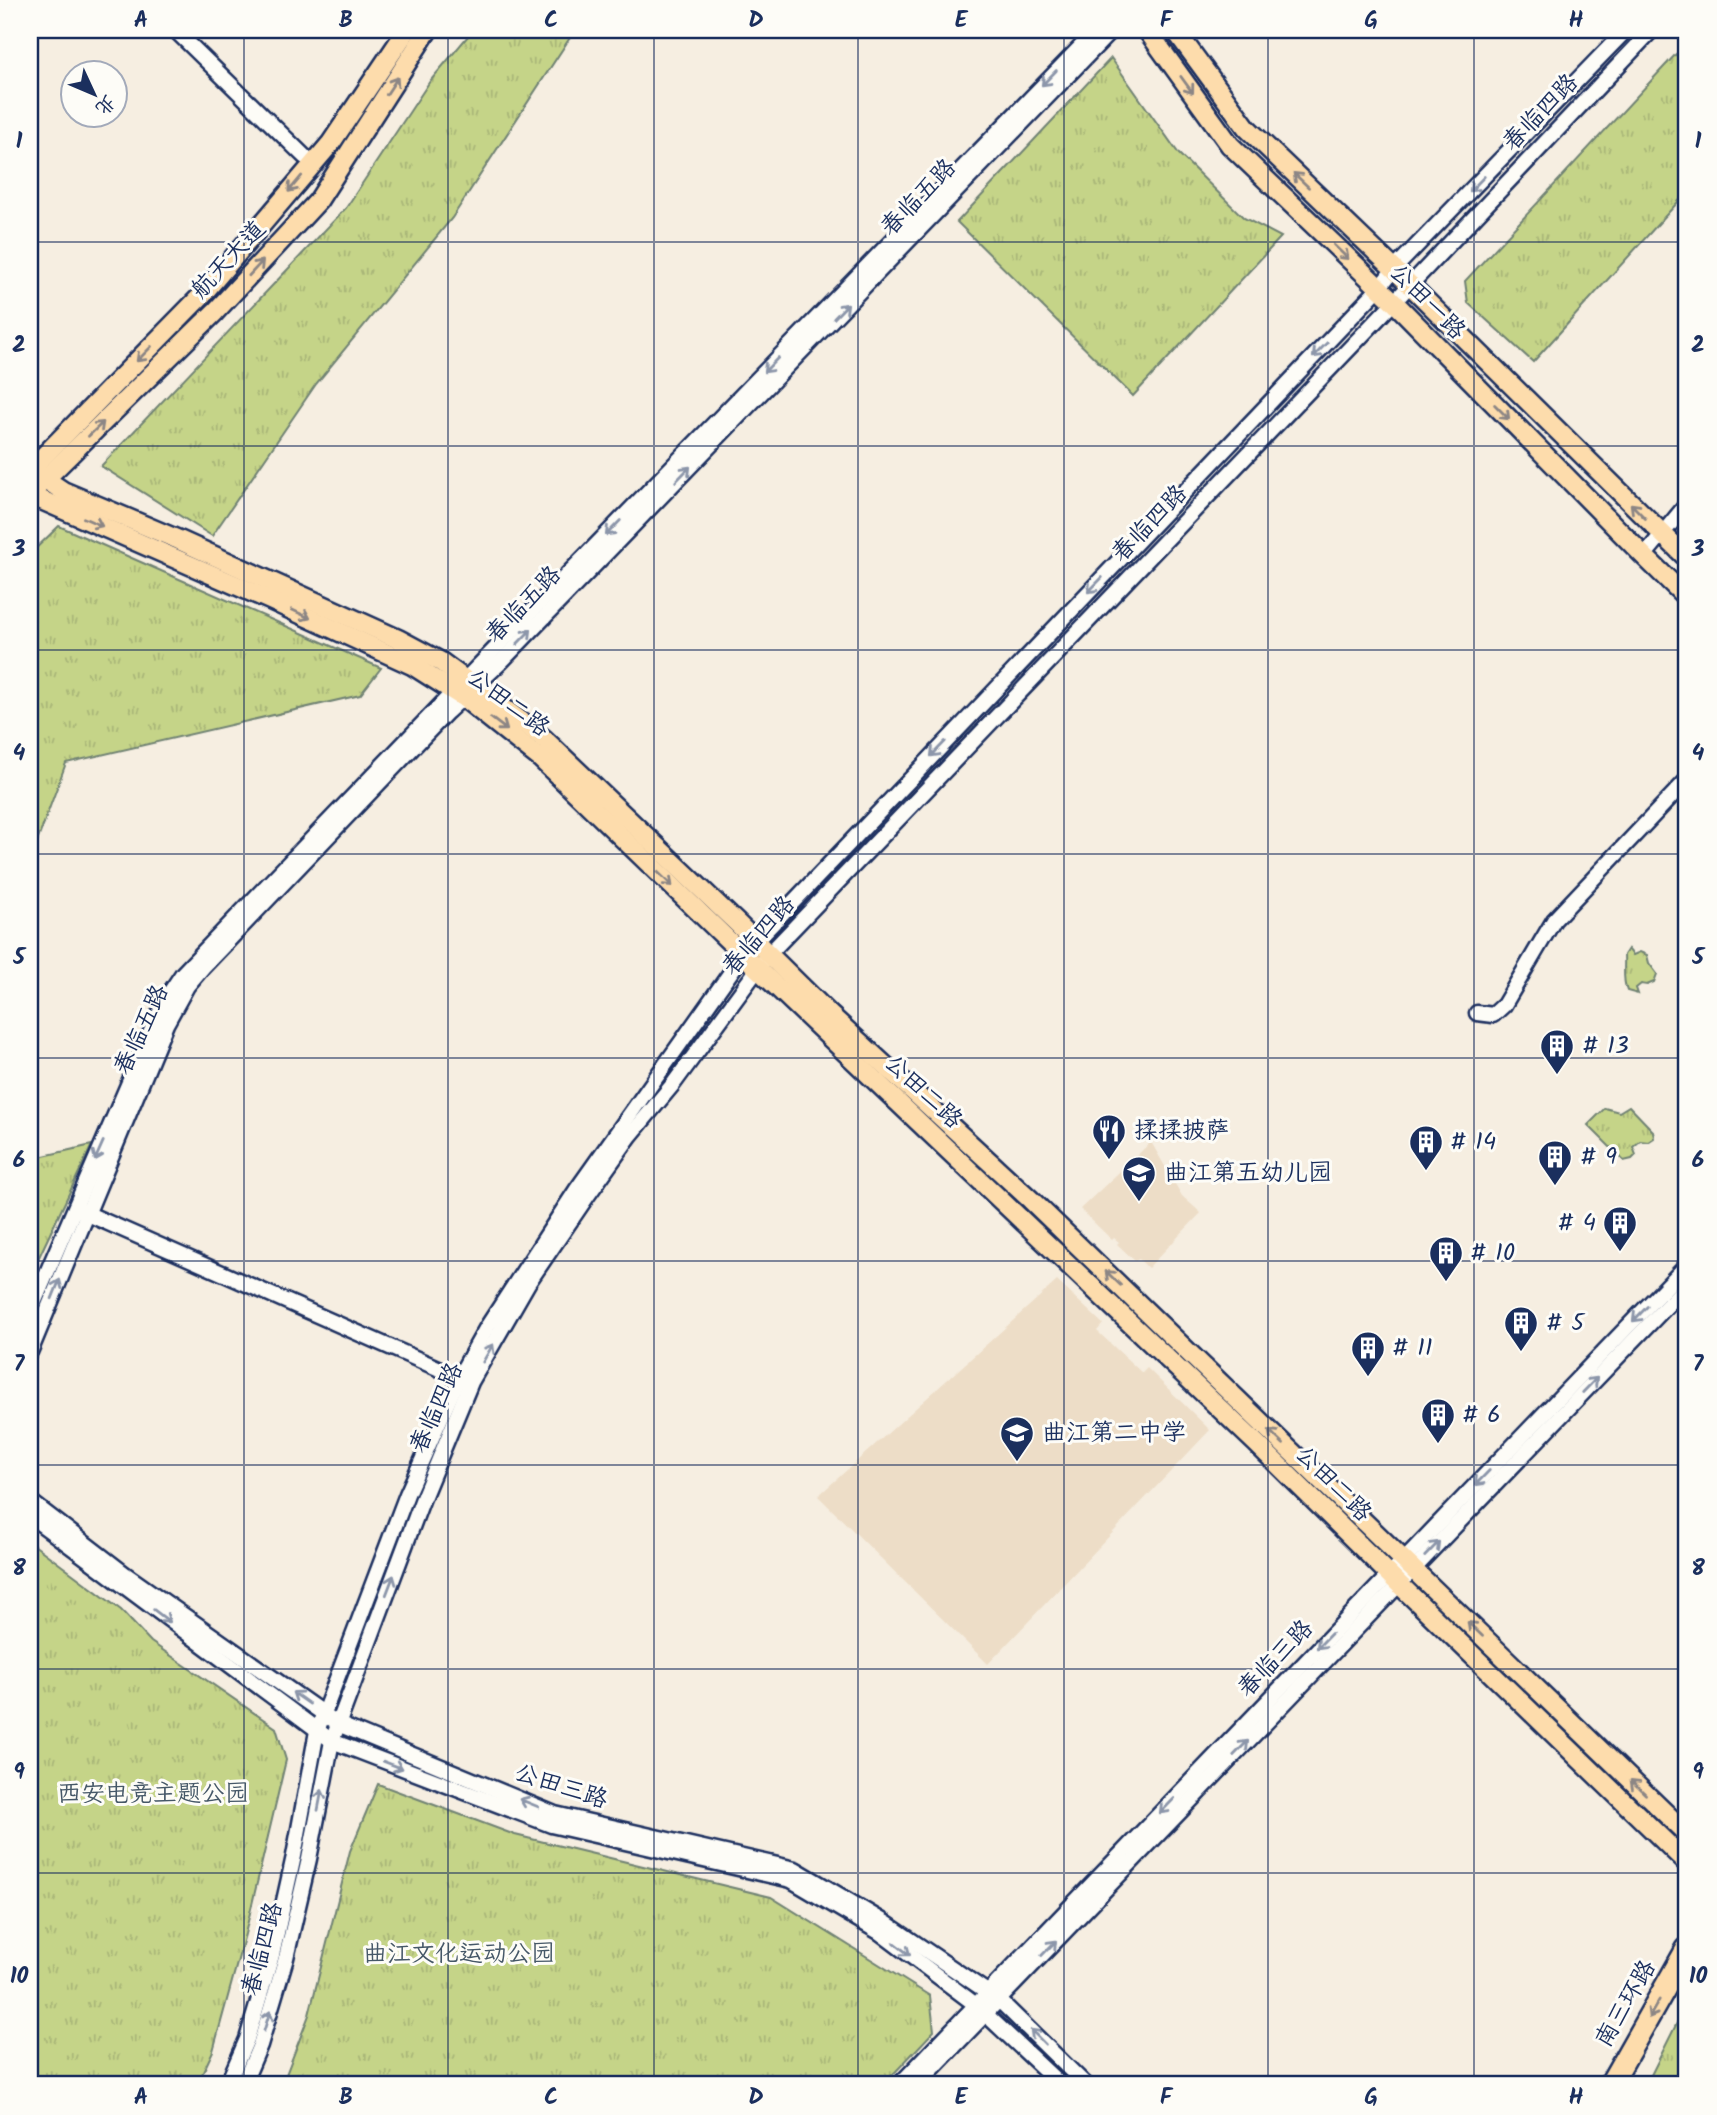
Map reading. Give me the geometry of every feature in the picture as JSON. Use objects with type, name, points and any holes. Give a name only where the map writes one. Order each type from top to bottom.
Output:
[{"type":"highway","name":"南三环路","points":[[1610,2085],[1687,1949]]},
{"type":"main road","name":"航天大道","points":[[30,495],[34,471],[201,296],[331,143],[407,30]]},
{"type":"main road","name":"航天大道","points":[[34,471],[215,313],[318,201],[428,30]]},
{"type":"main road","name":"公田一路","points":[[1147,30],[1230,145],[1394,302],[1687,598]]},
{"type":"main road","name":"公田一路","points":[[1175,30],[1247,128],[1687,558]]},
{"type":"main road","name":"公田二路","points":[[34,471],[64,491],[155,529],[398,639],[441,662],[465,689],[743,955],[763,962],[829,1014],[1050,1218],[1687,1835]]},
{"type":"main road","name":"公田二路","points":[[30,495],[465,689],[542,738],[756,941],[763,962],[1687,1863]]},
{"type":"street","points":[[175,30],[305,157]]},
{"type":"street","name":"春临五路","points":[[465,689],[1097,30]]},
{"type":"street","name":"春临五路","points":[[30,1352],[80,1210],[152,1029],[167,997],[183,973],[1112,30]]},
{"type":"street","name":"春临四路","points":[[243,2085],[260,2045],[286,1958],[332,1741],[465,1380],[487,1327],[577,1189],[743,955],[1379,288],[1394,269],[1626,30]]},
{"type":"street","name":"春临四路","points":[[227,2085],[247,2039],[272,1955],[317,1731],[407,1494],[465,1380],[588,1195],[763,962],[1652,30]]},
{"type":"street","points":[[1644,556],[1687,504]]},
{"type":"street","points":[[1478,1013],[1493,1015],[1504,1005],[1554,920],[1641,826],[1687,783]]},
{"type":"street","points":[[80,1210],[465,1380]]},
{"type":"street","name":"春临五路","points":[[30,1312],[80,1210]]},
{"type":"street","name":"春临三路","points":[[1408,1564],[1687,1265]]},
{"type":"street","name":"春临三路","points":[[917,2085],[994,1996],[1393,1578],[1687,1285]]},
{"type":"street","name":"公田三路","points":[[30,1501],[125,1574],[338,1724],[555,1814],[795,1869],[886,1923],[994,1996],[1086,2085]]},
{"type":"street","name":"公田三路","points":[[30,1516],[332,1741],[551,1825],[791,1880],[879,1932],[981,2010],[1061,2085]]},
{"type":"street","name":"春临三路","points":[[899,2085],[981,2010]]},
{"type":"shaded area","name":"曲江第五幼儿园","points":[[1151,1142],[1182,1196],[1201,1213],[1148,1268],[1139,1259],[1135,1261],[1117,1244],[1119,1242],[1114,1238],[1112,1240],[1080,1209]]},
{"type":"shaded area","name":"曲江第二中学","points":[[1057,1281],[1103,1324],[1097,1331],[1142,1373],[1147,1368],[1210,1430],[988,1664],[818,1496]]},
{"type":"green space","points":[[473,30],[575,30],[452,218],[316,384],[212,536],[101,466],[346,208],[430,81]]},
{"type":"green space","points":[[1676,54],[1687,65],[1687,192],[1533,362],[1468,303],[1465,281]]},
{"type":"green space","points":[[1111,58],[1179,154],[1244,218],[1281,237],[1133,396],[957,222]]},
{"type":"green space","points":[[59,526],[381,668],[360,695],[66,763],[30,861],[30,554]]},
{"type":"green space","points":[[1628,949],[1633,955],[1640,952],[1647,955],[1657,974],[1654,982],[1641,984],[1636,988],[1638,994],[1627,991],[1625,987],[1624,955]]},
{"type":"green space","points":[[1629,1106],[1653,1131],[1654,1138],[1648,1142],[1640,1141],[1633,1147],[1636,1155],[1624,1161],[1588,1125],[1605,1108],[1619,1112]]},
{"type":"green space","points":[[92,1145],[30,1276],[30,1159]]},
{"type":"green space","name":"西安电竞主题公园","points":[[30,1542],[121,1610],[151,1642],[276,1728],[286,1760],[245,1934],[213,2051],[197,2085],[30,2085]]},
{"type":"green space","name":"曲江文化运动公园","points":[[378,1784],[515,1835],[771,1897],[930,1996],[934,2031],[883,2085],[282,2085],[309,2015],[350,1851]]},
{"type":"green space","points":[[1687,2003],[1687,2085],[1646,2085]]},
{"type":"place","name":"# 13","points":[[1557,1076]]},
{"type":"place","name":"揉揉披萨","points":[[1109,1161]]},
{"type":"place","name":"# 14","points":[[1426,1172]]},
{"type":"place","name":"# 9","points":[[1555,1187]]},
{"type":"place","name":"曲江第五幼儿园","points":[[1139,1203]]},
{"type":"place","name":"# 4","points":[[1620,1253]]},
{"type":"place","name":"# 10","points":[[1446,1283]]},
{"type":"place","name":"# 5","points":[[1521,1353]]},
{"type":"place","name":"# 11","points":[[1368,1378]]},
{"type":"place","name":"# 6","points":[[1438,1445]]},
{"type":"place","name":"曲江第二中学","points":[[1017,1463]]}]
